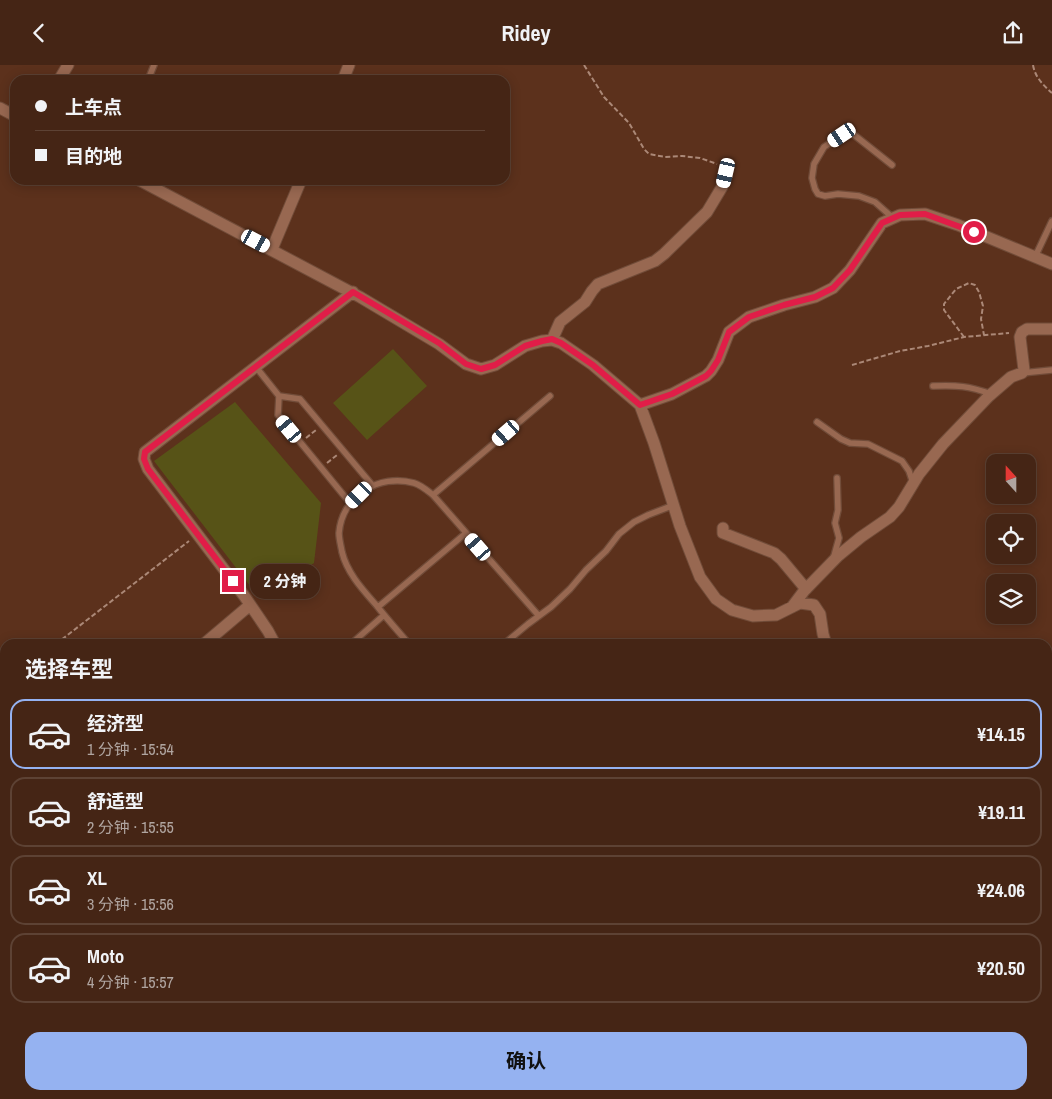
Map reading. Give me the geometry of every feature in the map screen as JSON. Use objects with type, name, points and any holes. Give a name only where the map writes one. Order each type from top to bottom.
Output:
[{"type":"street","points":[[552,339],[560,322],[585,302],[598,284],[655,261],[688,231],[707,212],[722,187],[726,173],[725,169]]},
{"type":"street","points":[[149,185],[353,292],[439,343],[466,364],[481,369],[495,365],[525,346],[552,339],[561,343],[593,365],[640,405],[680,526],[700,577],[716,599],[732,610],[753,615],[776,615],[800,603],[814,605],[820,615],[824,639]]},
{"type":"street","points":[[272,249],[299,185]]},
{"type":"street","points":[[640,405],[672,394],[706,376],[718,360],[729,332],[749,317],[815,297],[833,288],[850,270],[882,223],[900,215],[925,214],[958,225],[1052,264]]},
{"type":"street","points":[[272,639],[250,605],[148,469],[144,459],[145,452],[353,292]]},
{"type":"street","points":[[792,607],[831,563],[861,537],[890,517],[899,507],[919,473],[943,444],[991,394],[1011,377],[1022,373],[1024,369],[1020,337],[1022,332],[1027,329],[1052,329]]},
{"type":"street","points":[[723,528],[723,533],[774,553],[806,589]]},
{"type":"street","points":[[210,639],[250,605]]},
{"type":"lane","points":[[892,165],[853,134],[842,135],[824,147],[814,164],[812,178],[818,194],[825,196],[838,194],[859,196],[875,202],[893,218]]},
{"type":"lane","points":[[1035,257],[1052,221]]},
{"type":"lane","points":[[256,367],[279,396],[278,415],[350,503]]},
{"type":"lane","points":[[1022,373],[1052,370]]},
{"type":"lane","points":[[933,386],[959,385],[991,394]]},
{"type":"lane","points":[[279,396],[300,399],[373,485]]},
{"type":"lane","points":[[433,495],[550,396]]},
{"type":"lane","points":[[816,422],[841,439],[850,443],[868,444],[902,461],[909,471],[913,483]]},
{"type":"lane","points":[[831,563],[839,538],[835,523],[838,511],[836,478]]},
{"type":"lane","points":[[405,639],[358,584],[351,573],[342,554],[339,535],[342,517],[350,503],[373,485],[384,482],[401,481],[415,483],[433,495],[539,616]]},
{"type":"lane","points":[[510,639],[551,607],[570,589],[606,551],[619,534],[634,522],[674,505]]},
{"type":"lane","points":[[378,607],[466,533]]},
{"type":"lane","points":[[356,639],[384,615]]},
{"type":"path","points":[[584,65],[604,97],[629,123],[649,154],[665,157],[700,158],[714,162],[725,169]]},
{"type":"path","points":[[1033,65],[1042,85],[1052,93]]},
{"type":"path","points":[[964,337],[944,311],[944,304],[956,289],[969,283],[975,285],[979,292],[983,306],[981,319],[984,335]]},
{"type":"path","points":[[852,365],[900,351],[964,337],[1022,332]]},
{"type":"path","points":[[301,443],[322,425]]},
{"type":"path","points":[[321,467],[343,450]]},
{"type":"path","points":[[62,639],[198,534]]},
{"type":"shaded area","points":[[393,349],[427,386],[367,440],[333,403]]},
{"type":"shaded area","points":[[235,402],[321,503],[314,563],[260,599],[154,461]]},
{"type":"route","points":[[233,581],[148,469],[144,459],[145,452],[353,292],[439,343],[466,364],[481,369],[495,365],[525,346],[552,339],[593,365],[640,405],[672,394],[706,376],[718,360],[729,332],[749,317],[815,297],[833,288],[850,270],[882,223],[900,215],[925,214],[974,232]]}]
